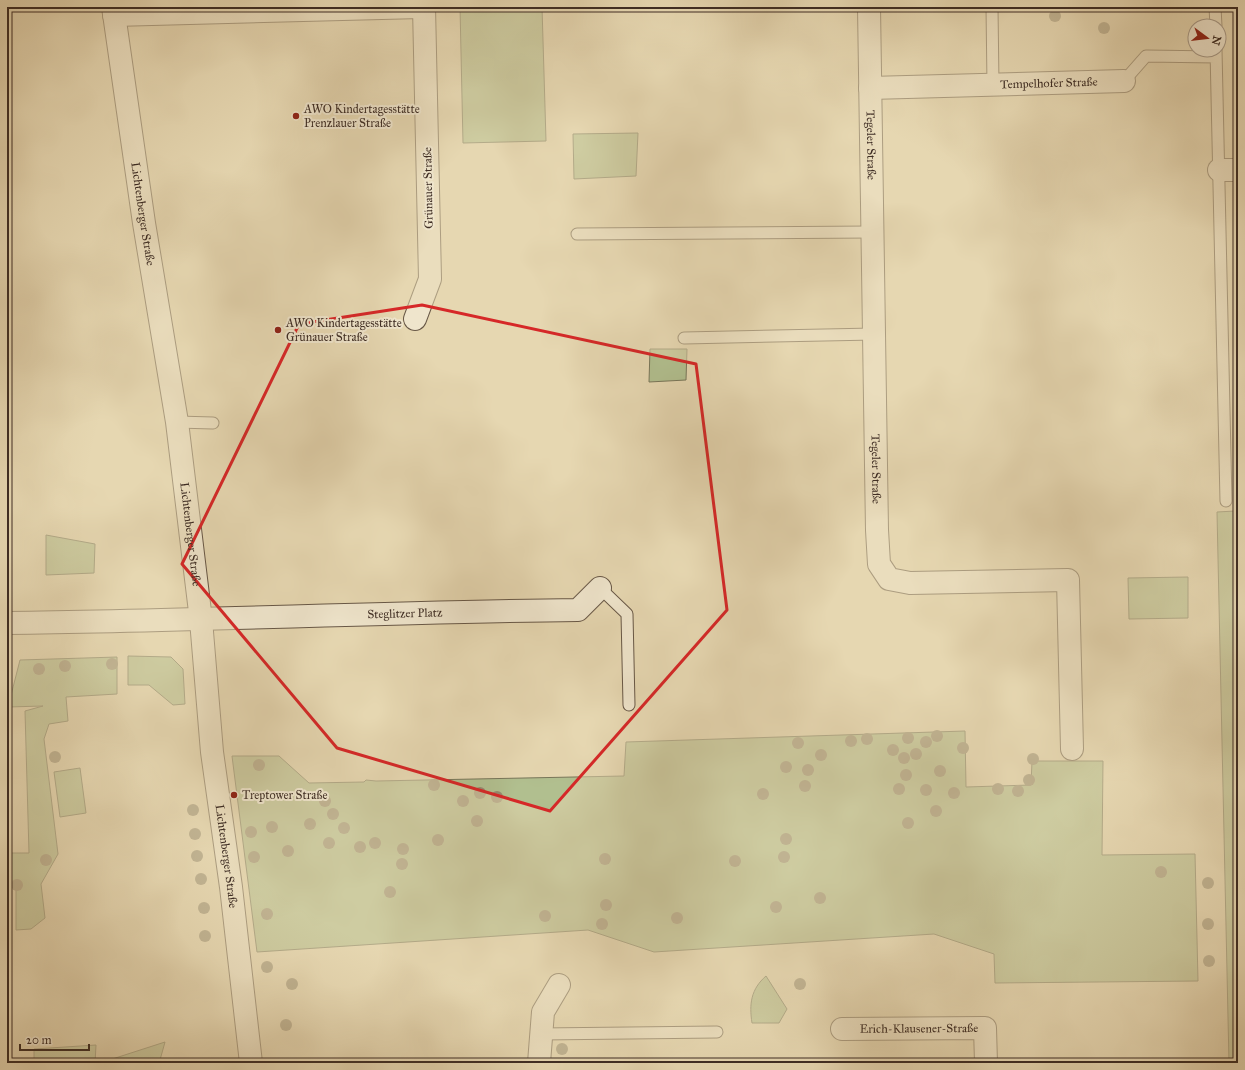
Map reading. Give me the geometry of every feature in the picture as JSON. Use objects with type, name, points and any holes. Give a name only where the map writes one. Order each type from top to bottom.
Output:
[{"type":"street","points":[[113,11],[421,7]]},
{"type":"street","name":"Grünauer Straße","points":[[415,319],[430,279],[424,7]]},
{"type":"street","name":"Tegeler Straße","points":[[868,7],[879,564],[889,579],[910,583],[1014,586],[1068,580],[1072,750]]},
{"type":"street","name":"Lichtenberger Straße","points":[[113,11],[144,223],[177,422],[201,620],[212,757],[231,887],[251,1063]]},
{"type":"street","name":"Tempelhofer Straße","points":[[870,88],[1124,81]]},
{"type":"street","name":"Steglitzer Platz","points":[[201,620],[473,611],[578,610],[600,588]]},
{"type":"street","points":[[7,623],[201,620]]},
{"type":"street","points":[[539,1063],[543,1012],[560,985]]},
{"type":"street","name":"Erich-Klausener-Straße","points":[[842,1029],[985,1028],[986,1063]]},
{"type":"lane","points":[[992,7],[992,85]]},
{"type":"lane","points":[[1215,7],[1216,18]]},
{"type":"lane","name":"Tempelhofer Straße","points":[[1124,81],[1146,56],[1187,54]]},
{"type":"lane","name":"Tempelhofer Straße","points":[[1217,58],[1228,170],[1226,501]]},
{"type":"lane","points":[[577,234],[872,232]]},
{"type":"lane","points":[[684,338],[874,334]]},
{"type":"lane","points":[[177,422],[213,423]]},
{"type":"lane","points":[[600,588],[627,614],[629,705]]},
{"type":"lane","points":[[541,1034],[717,1032]]},
{"type":"highlighted area","points":[[422,305],[696,364],[727,610],[550,811],[337,748],[182,564],[299,324]]},
{"type":"green space","points":[[460,7],[542,7],[546,141],[463,143]]},
{"type":"green space","points":[[638,133],[636,176],[574,179],[573,134]]},
{"type":"green space","points":[[650,349],[687,349],[686,380],[649,382]]},
{"type":"green space","points":[[1235,511],[1238,634],[1238,1063],[1229,1063],[1217,512]]},
{"type":"green space","points":[[46,535],[95,544],[94,573],[46,575]]},
{"type":"green space","points":[[1188,577],[1188,618],[1129,619],[1128,578]]},
{"type":"green space","points":[[128,656],[171,657],[183,669],[185,704],[173,705],[149,685],[128,685]]},
{"type":"green space","points":[[117,657],[117,694],[66,697],[68,721],[49,724],[44,739],[58,854],[41,884],[45,918],[31,929],[16,930],[16,887],[8,879],[10,853],[29,853],[25,711],[43,706],[8,707],[20,660]]},
{"type":"green space","points":[[965,731],[966,787],[1031,785],[1032,761],[1103,761],[1102,855],[1195,854],[1198,981],[995,983],[994,954],[934,934],[654,952],[588,930],[257,952],[232,756],[279,756],[309,783],[364,782],[366,780],[624,776],[626,742]]},
{"type":"green space","points":[[80,768],[86,813],[60,817],[54,772]]},
{"type":"green space","points":[[766,976],[787,1009],[779,1023],[752,1023],[752,997],[757,986]]},
{"type":"green space","points":[[165,1042],[160,1060],[103,1063],[103,1062]]},
{"type":"green space","points":[[96,1045],[95,1063],[34,1063],[34,1049]]},
{"type":"place","name":"AWO Kindertagesstätte Prenzlauer Straße","points":[[296,116]]},
{"type":"place","name":"AWO Kindertagesstätte Grünauer Straße","points":[[278,330]]},
{"type":"place","name":"Treptower Straße","points":[[234,795]]}]
